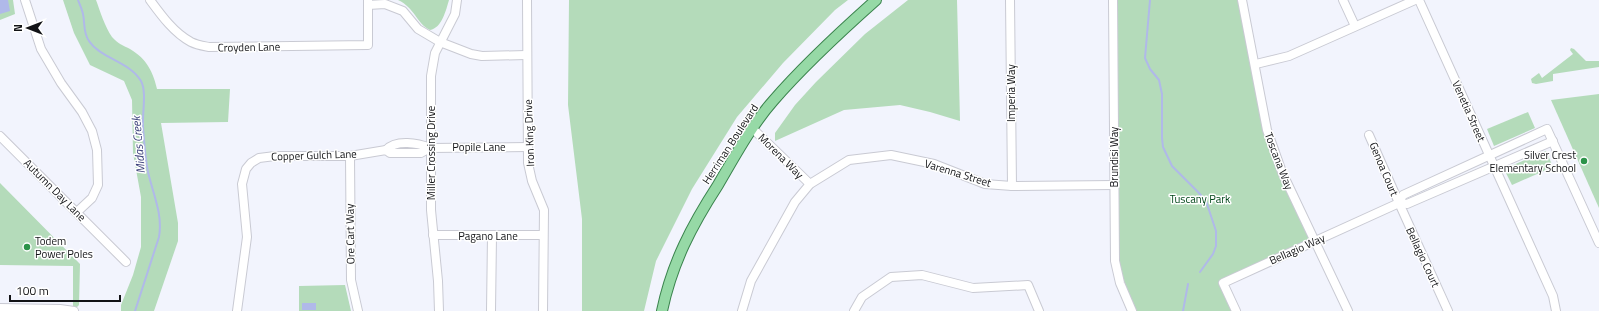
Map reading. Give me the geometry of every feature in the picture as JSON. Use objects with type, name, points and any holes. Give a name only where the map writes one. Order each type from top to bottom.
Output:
[{"type":"main road","name":"Herriman Boulevard","points":[[662,311],[677,258],[694,223],[752,128],[772,102],[835,36],[876,0]]},
{"type":"street","points":[[25,0],[40,49],[61,83],[82,112],[92,131],[97,150],[98,185],[92,198],[78,212]]},
{"type":"street","name":"Croyden Lane","points":[[150,0],[163,18],[181,35],[192,43],[210,47],[368,45],[368,2]]},
{"type":"street","name":"Miller Crossing Drive","points":[[439,311],[438,281],[430,210],[431,76],[435,53],[455,14],[457,0]]},
{"type":"street","name":"Iron King Drive","points":[[527,0],[526,55],[528,162],[532,181],[544,210],[543,311]]},
{"type":"street","name":"Imperia Way","points":[[1010,0],[1012,186]]},
{"type":"street","name":"Brundisi Way","points":[[1114,0],[1115,261],[1120,284],[1132,311]]},
{"type":"street","name":"Toscana Way","points":[[1242,0],[1256,64],[1267,130],[1282,172],[1348,311]]},
{"type":"street","points":[[1343,0],[1355,26]]},
{"type":"street","points":[[1256,64],[1289,56],[1415,0]]},
{"type":"street","name":"Venetia Street","points":[[1419,0],[1552,296],[1556,311]]},
{"type":"street","points":[[368,2],[385,4],[403,11],[418,29],[440,42],[471,54],[482,56],[526,55]]},
{"type":"street","name":"Morena Way","points":[[752,128],[810,184]]},
{"type":"street","name":"Bellagio Way","points":[[1236,311],[1223,283],[1399,203],[1407,204],[1553,141],[1547,129],[1403,195],[1399,203]]},
{"type":"street","name":"Genoa Court","points":[[1369,135],[1399,203]]},
{"type":"street","name":"Autumn Day Lane","points":[[0,136],[78,212],[126,262]]},
{"type":"street","points":[[1553,141],[1599,243]]},
{"type":"street","name":"Popile Lane","points":[[430,148],[528,147]]},
{"type":"street","name":"Copper Gulch Lane","points":[[237,311],[247,236],[242,184],[246,169],[251,163],[259,158],[275,156],[350,156],[386,150],[390,153],[420,153],[430,148]]},
{"type":"street","name":"Ore Cart Way","points":[[350,156],[351,280],[358,311]]},
{"type":"street","name":"Varenna Street","points":[[742,311],[751,281],[795,202],[810,184],[849,160],[891,156],[934,164],[985,184],[1012,186],[1114,185]]},
{"type":"street","name":"Bellagio Court","points":[[1399,203],[1448,311]]},
{"type":"street","name":"Pagano Lane","points":[[433,235],[543,235]]},
{"type":"street","points":[[491,311],[492,236]]},
{"type":"street","points":[[854,311],[862,297],[891,277],[922,275],[974,288],[1028,285],[1039,311]]},
{"type":"street","points":[[0,308],[60,309],[74,311]]},
{"type":"green space","points":[[0,0],[13,0],[15,14],[0,20]]},
{"type":"green space","points":[[63,0],[96,0],[109,33],[118,43],[141,57],[151,72],[157,89],[230,89],[228,122],[161,123],[178,223],[178,241],[154,311],[121,311],[121,305],[133,275],[141,247],[141,197],[133,153],[132,100],[124,81],[90,65],[74,33]]},
{"type":"green space","points":[[398,0],[449,0],[445,13],[438,26],[430,30],[422,24],[404,3]]},
{"type":"green space","points":[[569,0],[848,0],[835,10],[783,63],[737,117],[692,189],[656,261],[644,311],[582,311],[582,219],[568,105]]},
{"type":"green space","points":[[908,0],[957,0],[960,121],[900,105],[844,110],[775,141],[775,133],[795,105],[816,82],[865,34]]},
{"type":"green space","name":"Tuscany Park","points":[[1113,0],[1242,0],[1267,130],[1315,241],[1223,283],[1236,311],[1132,311],[1115,261]]},
{"type":"green space","points":[[1571,48],[1574,49],[1586,61],[1599,61],[1599,67],[1553,74],[1553,81],[1536,84],[1532,83],[1531,79],[1539,73],[1542,78],[1573,54],[1570,50]]},
{"type":"green space","name":"Silver Crest Elementary School","points":[[1599,94],[1599,208],[1551,100]]},
{"type":"green space","points":[[1528,112],[1535,128],[1494,146],[1487,129]]},
{"type":"green space","points":[[1546,151],[1553,167],[1512,185],[1504,169]]},
{"type":"green space","points":[[0,183],[80,264],[79,305],[76,308],[73,306],[73,266],[0,265]]},
{"type":"green space","points":[[345,285],[351,311],[299,311],[299,286]]},
{"type":"water","points":[[0,0],[8,0],[10,11],[0,14]]},
{"type":"water","points":[[302,303],[316,303],[316,310],[302,310]]},
{"type":"waterway","name":"Midas Creek","points":[[78,0],[82,9],[84,28],[89,41],[100,52],[122,64],[136,74],[141,81],[144,91],[143,127],[145,155],[159,212],[160,229],[159,237],[135,311]]},
{"type":"waterway","points":[[1150,0],[1145,58],[1150,69],[1159,80],[1162,94],[1163,147],[1172,166],[1206,201],[1216,231],[1216,246],[1213,254],[1200,272]]},
{"type":"waterway","points":[[1183,311],[1188,284]]},
{"type":"place","name":"Silver Crest Elementary School","points":[[1584,161]]},
{"type":"place","name":"Todem Power Poles","points":[[27,247]]}]
